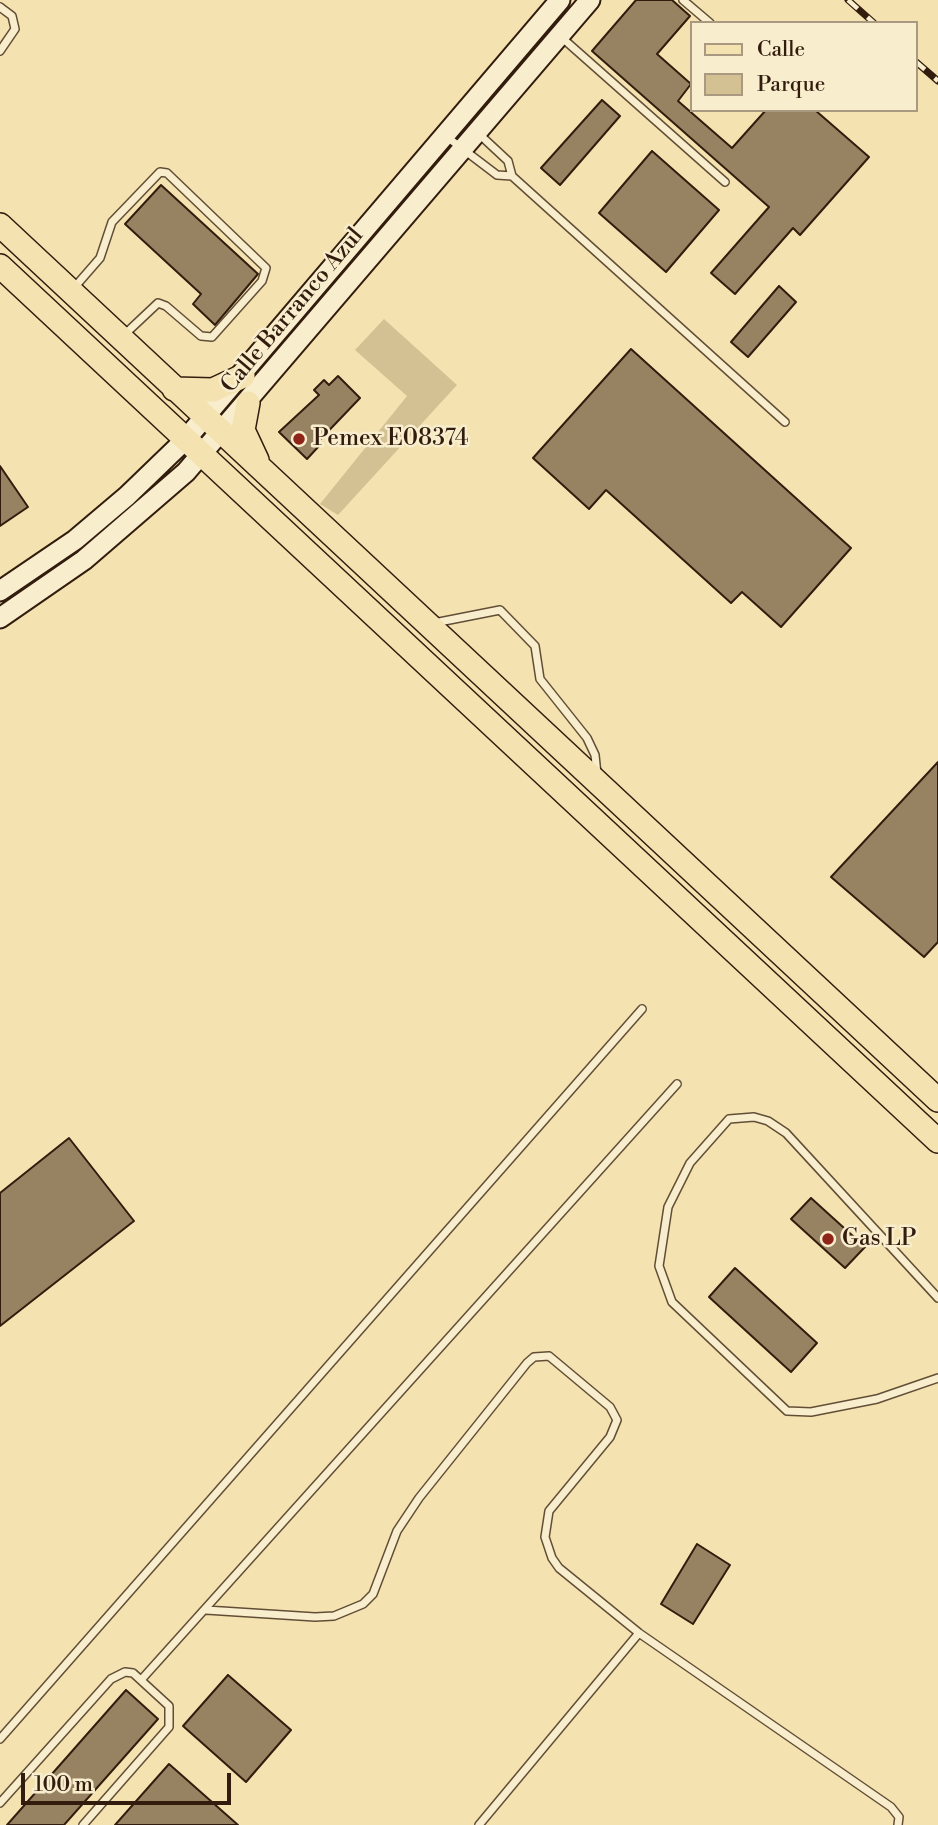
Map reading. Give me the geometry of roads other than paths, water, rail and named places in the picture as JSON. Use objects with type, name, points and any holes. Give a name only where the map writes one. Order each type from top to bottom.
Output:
[{"type":"main road","name":"Calle Barranco Azul","points":[[0,618],[92,553],[158,499],[193,448],[213,425],[243,376],[560,0]]},
{"type":"main road","name":"Calle Barranco Azul","points":[[213,425],[248,403],[590,0]]},
{"type":"main road","points":[[0,226],[938,1100]]},
{"type":"main road","points":[[0,266],[193,448],[935,1133]]},
{"type":"main road","points":[[306,334],[297,323],[322,290],[323,282]]},
{"type":"main road","points":[[174,389],[213,390],[243,376]]},
{"type":"main road","points":[[248,403],[243,420],[245,437],[271,479]]},
{"type":"main road","name":"Calle Barranco Azul","points":[[0,591],[46,561],[193,448]]},
{"type":"lane","points":[[683,0],[708,21]]},
{"type":"lane","points":[[0,7],[12,16],[15,29],[0,51]]},
{"type":"lane","points":[[559,36],[725,182]]},
{"type":"lane","points":[[477,132],[508,161],[512,176],[785,422]]},
{"type":"lane","points":[[446,136],[497,175],[512,176]]},
{"type":"lane","points":[[70,292],[100,258],[112,222],[160,172],[167,173],[266,268],[262,281],[212,337],[201,337],[166,306],[158,303],[121,339]]},
{"type":"lane","points":[[426,624],[500,610],[536,646],[540,679],[592,746],[597,780]]},
{"type":"lane","points":[[0,1739],[642,1009]]},
{"type":"lane","points":[[141,1680],[677,1084]]},
{"type":"lane","points":[[938,1298],[786,1133],[768,1121],[754,1117],[729,1119],[690,1163],[668,1208],[659,1266],[672,1302],[787,1411],[811,1412],[877,1399],[938,1378]]},
{"type":"lane","points":[[206,1610],[315,1617],[334,1616],[363,1604],[380,1580],[388,1553],[407,1513],[527,1363],[541,1355],[549,1356],[610,1407],[617,1420],[610,1437],[549,1511],[545,1525],[547,1548],[559,1568],[639,1633],[891,1807],[899,1817],[898,1825]]},
{"type":"lane","points":[[478,1825],[639,1633]]},
{"type":"lane","points":[[0,1803],[111,1679],[125,1672],[141,1680],[170,1706],[172,1720],[169,1727],[83,1825]]},
{"type":"railway","points":[[848,0],[872,21]]},
{"type":"railway","points":[[917,63],[938,81]]},
{"type":"place","name":"Pemex E08374","points":[[299,439]]},
{"type":"place","name":"Gas LP","points":[[828,1239]]}]
